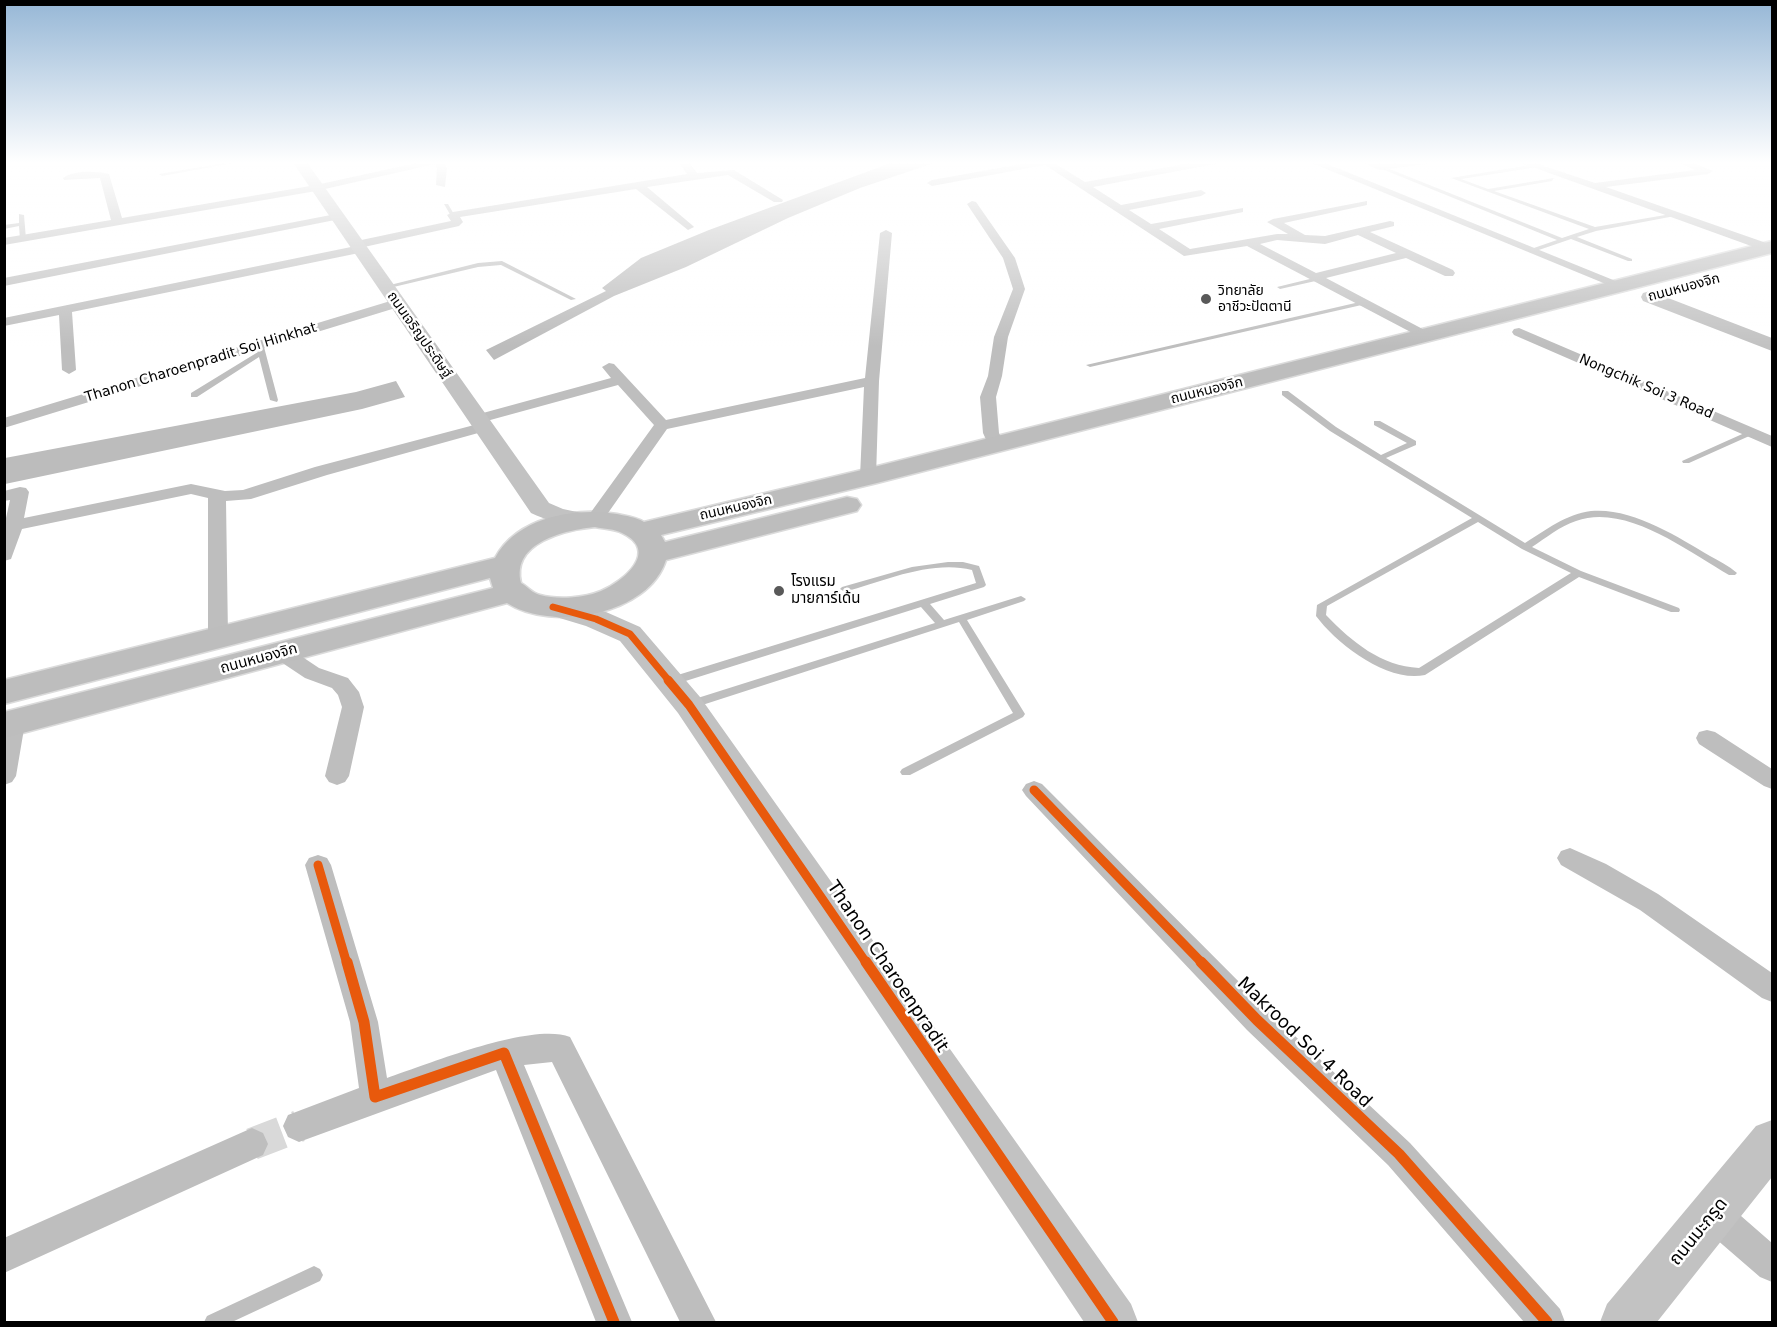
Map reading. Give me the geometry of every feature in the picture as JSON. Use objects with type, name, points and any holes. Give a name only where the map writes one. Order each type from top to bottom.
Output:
[{"type":"main road","name":"ถนนเจริญประดิษฐ์","points":[[340,223],[540,508]]},
{"type":"main road","name":"ถนนหนองจิก","points":[[648,543],[868,477],[1622,286],[1771,253]]},
{"type":"main road","name":"ถนนหนองจิก","points":[[648,543],[1359,374],[1650,297],[1771,253]]},
{"type":"main road","points":[[1622,286],[1773,345]]},
{"type":"main road","points":[[1337,358],[1359,374]]},
{"type":"main road","points":[[554,607],[592,605],[617,596],[634,586],[650,569],[648,543],[625,523],[556,515],[540,508],[535,524],[514,566],[520,598],[596,619],[630,634]]},
{"type":"main road","points":[[514,566],[539,532],[560,524],[588,519]]},
{"type":"main road","name":"ถนนหนองจิก","points":[[4,692],[514,566]]},
{"type":"main road","name":"ถนนหนองจิก","points":[[10,724],[282,653],[514,566]]},
{"type":"main road","points":[[630,634],[626,605],[634,586]]},
{"type":"main road","name":"Thanon Charoenpradit","points":[[630,634],[679,693],[1113,1323]]},
{"type":"main road","name":"ถนนมะกรูด","points":[[1625,1323],[1773,1142]]},
{"type":"street","points":[[4,242],[112,223]]},
{"type":"street","points":[[4,282],[308,223]]},
{"type":"street","points":[[4,322],[358,247],[456,223]]},
{"type":"street","points":[[683,223],[688,227]]},
{"type":"street","points":[[985,223],[1009,258],[1019,289],[1001,337],[995,376],[988,397],[991,433],[996,445]]},
{"type":"street","points":[[1140,223],[1188,253],[1277,237],[1325,240],[1390,224]]},
{"type":"street","points":[[1148,228],[1174,223]]},
{"type":"street","points":[[1275,223],[1304,237]]},
{"type":"street","points":[[1467,223],[1622,286]]},
{"type":"street","points":[[1697,223],[1771,253]]},
{"type":"street","points":[[1358,231],[1449,273]]},
{"type":"street","points":[[868,477],[872,381],[886,233]]},
{"type":"street","points":[[1248,242],[1427,335]]},
{"type":"street","points":[[1316,278],[1407,254]]},
{"type":"street","name":"Thanon Charoenpradit Soi Hinkhat","points":[[4,423],[260,348],[397,303]]},
{"type":"street","points":[[65,309],[69,370]]},
{"type":"street","name":"Nongchik Soi 3 Road","points":[[1519,332],[1773,442]]},
{"type":"street","points":[[609,367],[662,425]]},
{"type":"street","points":[[14,525],[191,489],[217,495],[245,495],[620,380]]},
{"type":"street","points":[[588,519],[662,425],[872,381]]},
{"type":"street","points":[[4,555],[14,525],[12,494]]},
{"type":"street","points":[[217,495],[218,638]]},
{"type":"street","points":[[282,653],[312,673],[340,683],[348,692],[353,707],[336,776]]},
{"type":"street","points":[[4,776],[10,724]]},
{"type":"street","points":[[1707,738],[1773,780]]},
{"type":"street","name":"Makrood Soi 4 Road","points":[[1034,790],[1257,1020],[1399,1154],[1547,1323]]},
{"type":"street","points":[[1570,858],[1617,881],[1773,989]]},
{"type":"street","points":[[318,865],[364,1022],[375,1097]]},
{"type":"street","points":[[299,1126],[375,1097],[504,1053],[560,1047],[698,1323]]},
{"type":"street","points":[[504,1053],[614,1323]]},
{"type":"street","points":[[4,1256],[252,1144]]},
{"type":"street","points":[[1713,1214],[1773,1265]]},
{"type":"lane","points":[[1519,223],[1562,240]]},
{"type":"lane","points":[[1578,223],[1595,229]]},
{"type":"lane","points":[[1533,250],[1595,229],[1631,223]]},
{"type":"lane","points":[[4,227],[22,224],[23,239]]},
{"type":"lane","points":[[1571,237],[1630,260]]},
{"type":"lane","points":[[385,286],[478,265],[502,263],[573,299]]},
{"type":"lane","points":[[1280,287],[1316,278]]},
{"type":"lane","points":[[1090,365],[1364,303]]},
{"type":"lane","points":[[194,395],[260,348],[274,400]]},
{"type":"lane","points":[[1284,393],[1334,429],[1525,547],[1578,573],[1675,610]]},
{"type":"lane","points":[[1377,423],[1413,443],[1380,458]]},
{"type":"lane","points":[[1686,461],[1752,434]]},
{"type":"lane","points":[[1525,547],[1573,519],[1606,513],[1625,516],[1645,524],[1732,573]]},
{"type":"lane","points":[[1478,518],[1322,604],[1321,616],[1342,640],[1394,670],[1405,673],[1422,672],[1578,573]]},
{"type":"lane","points":[[679,693],[981,585],[976,568],[965,563],[945,563],[845,588]]},
{"type":"lane","points":[[679,693],[942,624],[1021,599]]},
{"type":"lane","points":[[925,604],[942,624]]},
{"type":"lane","points":[[906,772],[1019,714],[961,618]]},
{"type":"lane","points":[[213,1323],[314,1275]]},
{"type":"shaded area","points":[[728,223],[778,223],[686,267],[614,296],[494,360],[486,350],[606,291],[602,288],[641,258]]},
{"type":"shaded area","points":[[396,381],[405,397],[362,409],[5,484],[5,458],[356,392]]},
{"type":"tunnel","points":[[252,1144],[299,1126]]},
{"type":"cycle path","points":[[553,607],[596,619],[630,634],[689,705],[1113,1322]]},
{"type":"cycle path","points":[[1034,790],[1257,1020],[1399,1154],[1547,1322]]},
{"type":"cycle path","points":[[318,865],[364,1022],[375,1097],[504,1053],[614,1322]]},
{"type":"place","name":"วิทยาลัย อาชีวะปัตตานี","points":[[1206,299]]},
{"type":"place","name":"โรงแรม มายการ์เด้น","points":[[779,591]]}]
